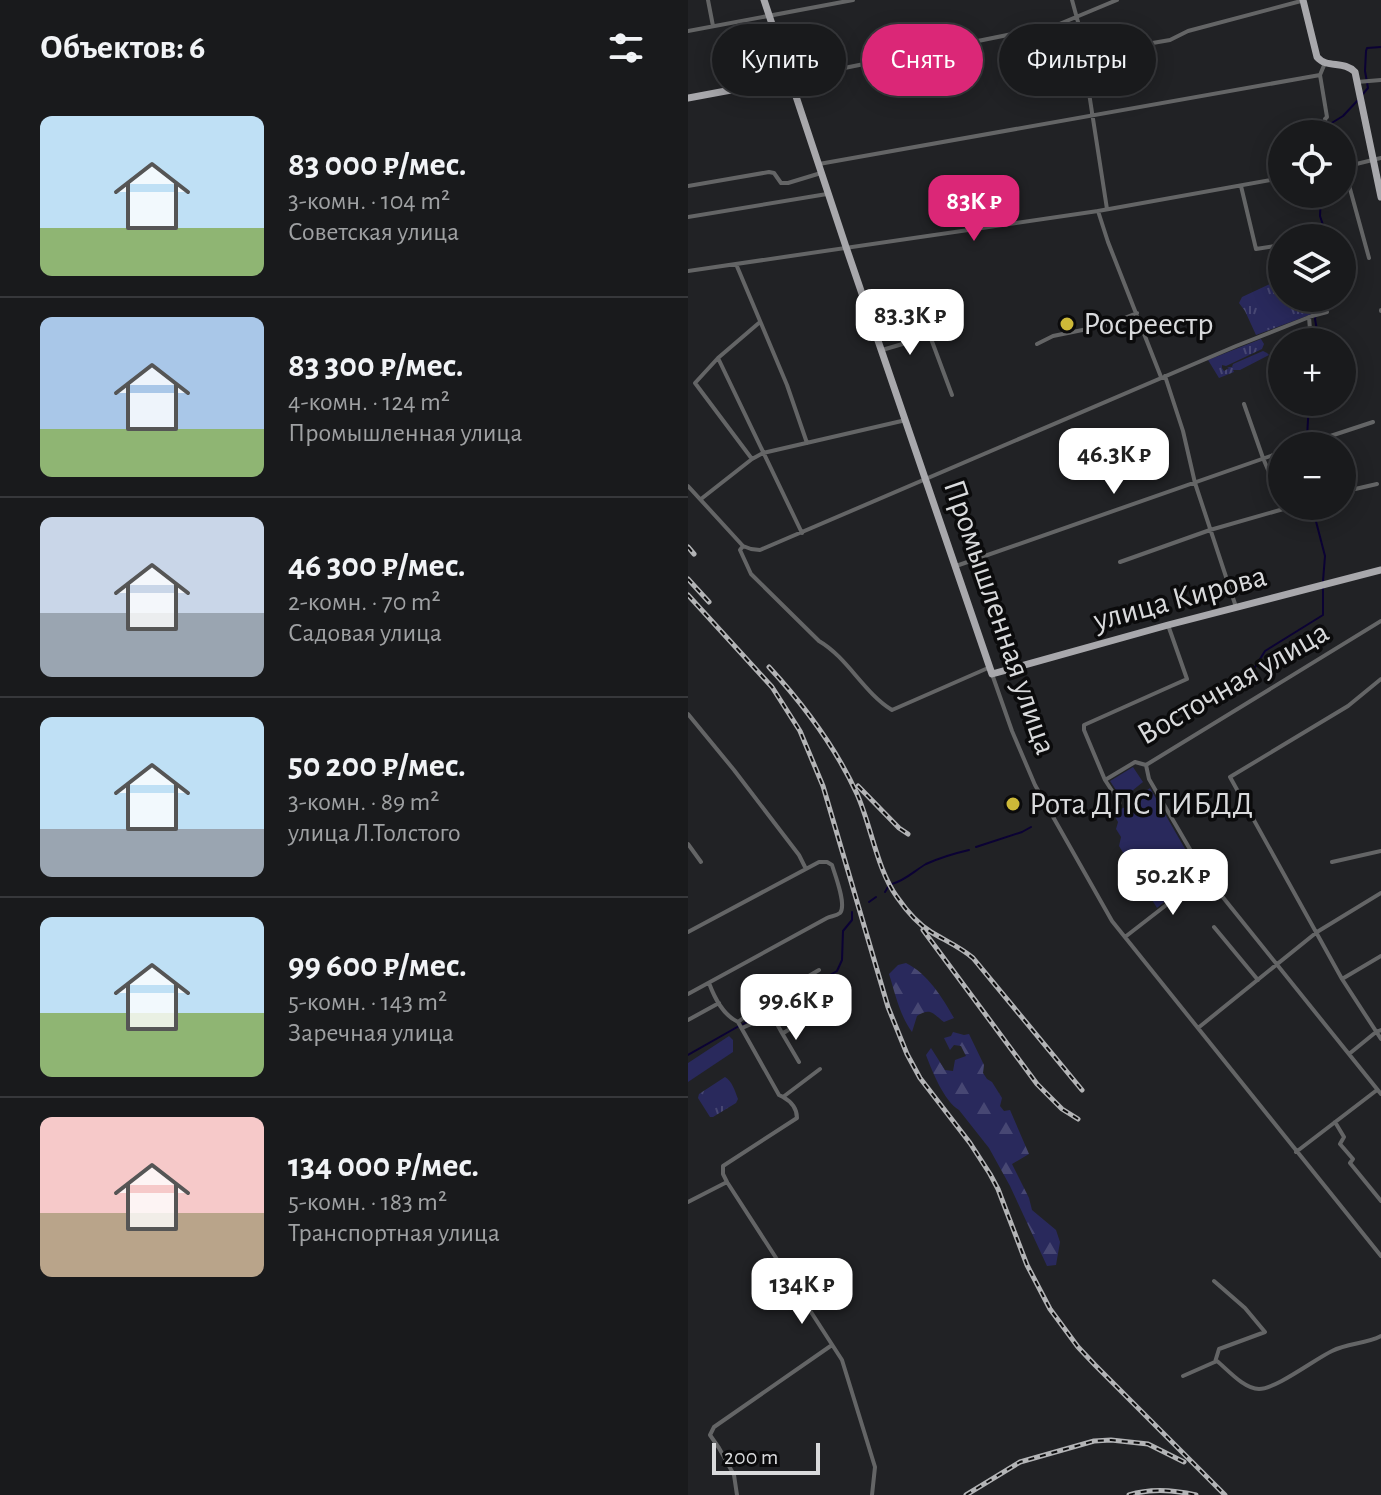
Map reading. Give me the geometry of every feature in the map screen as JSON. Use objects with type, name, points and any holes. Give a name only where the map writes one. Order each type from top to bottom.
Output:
[{"type":"main road","name":"Промышленная улица","points":[[764,0],[772,24]]},
{"type":"main road","points":[[1304,0],[1317,57],[1325,63],[1349,66],[1365,81],[1359,93],[1377,159],[1381,197]]},
{"type":"main road","points":[[688,98],[712,94]]},
{"type":"main road","name":"Промышленная улица","points":[[796,96],[991,671]]},
{"type":"main road","name":"улица Кирова","points":[[991,671],[1381,570]]},
{"type":"street","points":[[708,0],[713,24]]},
{"type":"street","points":[[724,24],[853,0]]},
{"type":"street","points":[[1072,0],[1077,24]]},
{"type":"street","points":[[846,68],[1057,25],[1117,0]]},
{"type":"street","points":[[1156,42],[1304,0]]},
{"type":"street","points":[[688,31],[712,26]]},
{"type":"street","points":[[1325,63],[1320,75],[1325,120]]},
{"type":"street","points":[[819,164],[1320,75]]},
{"type":"street","points":[[1365,81],[1381,80]]},
{"type":"street","points":[[1089,96],[1107,209]]},
{"type":"street","points":[[1356,164],[1377,159]]},
{"type":"street","points":[[688,186],[769,172],[774,173],[781,183],[788,183],[821,173]]},
{"type":"street","points":[[688,271],[1098,211],[1268,181]]},
{"type":"street","points":[[1241,186],[1256,249],[1268,247]]},
{"type":"street","points":[[688,217],[829,193]]},
{"type":"street","points":[[1355,208],[1369,258]]},
{"type":"street","points":[[1098,211],[1183,431],[1195,483],[1236,608]]},
{"type":"street","points":[[736,264],[787,385],[807,443]]},
{"type":"street","points":[[924,310],[930,336],[952,395]]},
{"type":"street","points":[[688,486],[743,546],[760,550],[1163,377],[1327,312]]},
{"type":"street","points":[[1037,344],[1053,336],[1107,325],[1137,313]]},
{"type":"street","points":[[1312,328],[1313,316]]},
{"type":"street","points":[[752,459],[695,383],[718,358],[760,322]]},
{"type":"street","points":[[882,350],[930,336]]},
{"type":"street","points":[[718,358],[802,533]]},
{"type":"street","points":[[1244,404],[1268,470]]},
{"type":"street","points":[[701,499],[763,453],[906,420]]},
{"type":"street","points":[[1343,432],[1373,422]]},
{"type":"street","points":[[955,567],[1268,456]]},
{"type":"street","points":[[1356,489],[1377,484]]},
{"type":"street","points":[[1120,562],[1268,511]]},
{"type":"street","name":"улица Кирова","points":[[743,546],[740,550],[751,574],[819,641],[830,647],[877,701],[892,710],[991,671]]},
{"type":"street","name":"Восточная улица","points":[[1105,780],[1135,762],[1146,765],[1381,621]]},
{"type":"street","points":[[1120,803],[1105,780],[1084,725],[1187,679],[1168,625]]},
{"type":"street","name":"Промышленная улица","points":[[991,671],[1035,785],[1112,921],[1381,1256]]},
{"type":"street","points":[[1381,679],[1348,706],[1230,777],[1342,979],[1379,1031],[1381,1039]]},
{"type":"street","points":[[688,714],[799,855],[806,869]]},
{"type":"street","points":[[1146,765],[1149,779],[1205,875],[1379,1091],[1296,1152]]},
{"type":"street","points":[[688,844],[701,862]]},
{"type":"street","points":[[1332,862],[1381,851]]},
{"type":"street","points":[[688,932],[819,862],[832,865],[843,902],[839,914],[688,994]]},
{"type":"street","points":[[1125,937],[1205,875]]},
{"type":"street","points":[[1198,1028],[1317,932],[1381,893]]},
{"type":"street","points":[[1214,927],[1258,980]]},
{"type":"street","points":[[1342,979],[1381,956]]},
{"type":"street","points":[[738,1022],[769,999],[819,970]]},
{"type":"street","points":[[709,983],[728,1017],[742,1028],[779,1095],[791,1102],[797,1112],[797,1118],[723,1166],[723,1174],[842,1360],[875,1467],[872,1495]]},
{"type":"street","points":[[782,1033],[840,1001]]},
{"type":"street","points":[[688,1020],[719,1003]]},
{"type":"street","points":[[742,1028],[772,1015],[799,1062]]},
{"type":"street","points":[[1349,1054],[1379,1031]]},
{"type":"street","points":[[783,1097],[820,1069]]},
{"type":"street","points":[[1335,1122],[1344,1137],[1340,1144],[1353,1159],[1350,1163],[1381,1201]]},
{"type":"street","points":[[688,1202],[727,1182]]},
{"type":"street","points":[[1214,1281],[1245,1308],[1265,1332],[1219,1349],[1215,1362]]},
{"type":"street","points":[[1183,1376],[1217,1361],[1249,1387],[1259,1389],[1278,1382],[1336,1349],[1381,1336]]},
{"type":"street","points":[[737,1495],[734,1475],[710,1435],[714,1427],[832,1345]]},
{"type":"green space","points":[[1268,285],[1268,312],[1313,312],[1256,335],[1239,303],[1242,297]]},
{"type":"green space","points":[[1261,339],[1264,344],[1262,349],[1226,366],[1222,365],[1222,368],[1224,371],[1263,351],[1268,354],[1219,378],[1208,360]]},
{"type":"green space","points":[[1133,767],[1143,782],[1122,799],[1110,781]]},
{"type":"green space","points":[[1150,788],[1199,873],[1157,908],[1119,846],[1121,837],[1113,813],[1127,806],[1129,809]]},
{"type":"green space","points":[[906,963],[928,980],[954,1018],[944,1022],[926,1012],[917,1016],[912,1032],[901,1012],[889,974],[898,965]]},
{"type":"green space","points":[[953,1032],[969,1034],[984,1065],[983,1073],[1002,1098],[1000,1106],[1004,1111],[1010,1110],[1029,1154],[1012,1164],[1032,1210],[1056,1230],[1060,1242],[1056,1265],[1047,1266],[989,1148],[939,1085],[926,1055],[931,1048],[945,1070],[953,1071],[955,1060],[966,1056],[961,1046],[954,1045],[950,1050],[944,1038]]},
{"type":"green space","points":[[729,1036],[733,1040],[733,1052],[688,1082],[688,1063]]},
{"type":"green space","points":[[725,1077],[738,1099],[710,1117],[698,1098],[699,1094]]},
{"type":"waterway","points":[[1362,95],[1368,88],[1365,71],[1367,48],[1381,47]]},
{"type":"waterway","points":[[1336,120],[1358,100]]},
{"type":"waterway","points":[[1320,208],[1323,224]]},
{"type":"waterway","points":[[1316,312],[1317,328]]},
{"type":"waterway","points":[[1307,432],[1308,416]]},
{"type":"waterway","points":[[1316,520],[1325,556],[1323,581]]},
{"type":"waterway","points":[[1255,667],[1265,651],[1323,615],[1323,587]]},
{"type":"waterway","points":[[976,847],[1031,827]]},
{"type":"waterway","points":[[892,884],[926,864],[969,850]]},
{"type":"waterway","points":[[885,892],[888,887]]},
{"type":"waterway","points":[[869,902],[876,897]]},
{"type":"waterway","points":[[743,1024],[837,971],[842,960],[843,931],[852,920],[852,912]]},
{"type":"waterway","points":[[688,1055],[739,1026]]},
{"type":"railway","points":[[688,547],[694,554]]},
{"type":"railway","points":[[688,579],[709,602]]},
{"type":"railway","points":[[688,595],[772,687],[800,731],[823,786],[888,1007],[907,1054],[920,1078],[990,1174],[1027,1265],[1050,1309],[1078,1347],[1225,1495]]},
{"type":"railway","points":[[769,667],[806,711],[849,777],[884,874],[901,902],[926,929],[973,958],[1082,1090]]},
{"type":"railway","points":[[858,786],[908,834]]},
{"type":"railway","points":[[923,930],[1037,1084],[1062,1109],[1078,1119]]},
{"type":"railway","points":[[966,1495],[1020,1462],[1094,1441],[1148,1444],[1184,1462]]},
{"type":"railway","points":[[1129,1495],[1162,1490],[1196,1495]]},
{"type":"place","name":"Росреестр","points":[[1067,324]]},
{"type":"place","name":"Рота ДПС ГИБДД","points":[[1013,804]]}]
